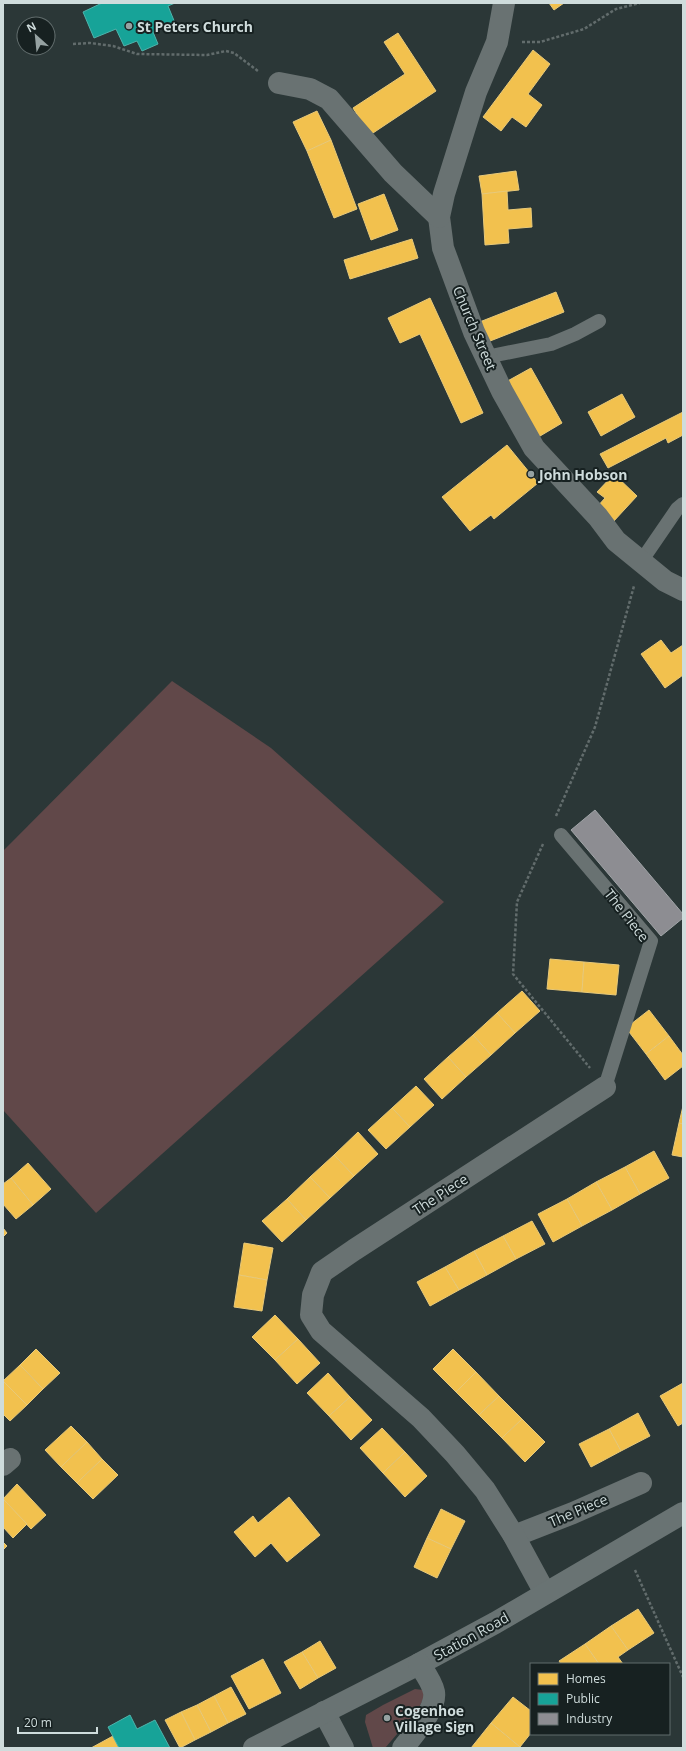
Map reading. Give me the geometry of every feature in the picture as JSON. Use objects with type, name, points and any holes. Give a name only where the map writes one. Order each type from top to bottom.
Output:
[{"type":"street","name":"Church Street","points":[[504,3],[497,42],[476,92],[444,194],[439,217],[443,248],[474,332],[502,391],[534,448],[598,517],[616,542],[664,581],[683,590]]},
{"type":"street","points":[[279,83],[310,89],[329,99],[393,173],[439,217]]},
{"type":"street","name":"The Piece","points":[[545,1593],[514,1536],[485,1490],[455,1454],[420,1418],[321,1331],[311,1315],[313,1295],[322,1272],[605,1087]]},
{"type":"street","name":"The Piece","points":[[514,1536],[573,1513],[641,1483]]},
{"type":"street","name":"Station Road","points":[[254,1748],[419,1664],[495,1623],[683,1513]]},
{"type":"street","points":[[403,1748],[432,1707],[435,1693],[431,1682],[419,1664]]},
{"type":"street","points":[[324,1712],[343,1748]]},
{"type":"lane","points":[[486,357],[552,344],[575,334],[599,320]]},
{"type":"lane","points":[[640,563],[677,510],[683,504]]},
{"type":"lane","name":"The Piece","points":[[561,835],[651,941],[605,1087]]},
{"type":"path","points":[[497,42],[540,42],[584,29],[616,8],[640,3]]},
{"type":"path","points":[[73,44],[90,43],[112,46],[137,54],[207,54],[226,51],[234,53],[263,76],[279,83]]},
{"type":"path","points":[[625,1547],[683,1677]]},
{"type":"shaded area","points":[[172,681],[271,748],[444,902],[96,1213],[3,1110],[3,851]]},
{"type":"shaded area","points":[[415,1689],[423,1690],[426,1694],[417,1711],[385,1748],[373,1748],[365,1722],[366,1715]]},
{"type":"building: Homes","points":[[549,3],[564,3],[554,10]]},
{"type":"building: Homes","points":[[398,33],[436,91],[370,135],[353,108],[405,74],[384,42]]},
{"type":"building: Homes","points":[[533,50],[550,64],[528,94],[542,105],[526,127],[512,117],[501,131],[483,117]]},
{"type":"building: Homes","points":[[317,111],[331,140],[307,151],[293,122]]},
{"type":"building: Homes","points":[[331,140],[357,209],[334,218],[307,151]]},
{"type":"building: Homes","points":[[516,171],[519,190],[482,194],[479,176]]},
{"type":"building: Homes","points":[[507,191],[508,210],[531,208],[532,227],[508,229],[509,243],[485,245],[482,194]]},
{"type":"building: Homes","points":[[384,194],[398,230],[371,240],[358,204]]},
{"type":"building: Homes","points":[[412,239],[418,258],[350,279],[344,260]]},
{"type":"building: Homes","points":[[556,292],[564,312],[485,343],[477,323]]},
{"type":"building: Homes","points":[[430,298],[483,413],[461,423],[420,334],[400,343],[388,318]]},
{"type":"building: Homes","points":[[531,368],[562,423],[535,439],[504,383]]},
{"type":"building: Homes","points":[[622,394],[635,417],[601,436],[588,412]]},
{"type":"building: Homes","points":[[683,412],[683,435],[668,443],[666,438],[608,468],[600,454]]},
{"type":"building: Homes","points":[[507,445],[538,483],[494,519],[491,515],[470,531],[442,497]]},
{"type":"building: Homes","points":[[614,474],[637,496],[613,522],[597,507],[605,498],[597,492]]},
{"type":"building: Homes","points":[[661,640],[671,653],[683,645],[683,675],[665,688],[641,654]]},
{"type":"building: Homes","points":[[550,959],[584,962],[582,992],[547,989]]},
{"type":"building: Homes","points":[[584,962],[619,965],[616,995],[582,992]]},
{"type":"building: Homes","points":[[522,991],[540,1011],[515,1033],[497,1013]]},
{"type":"building: Homes","points":[[649,1010],[669,1036],[646,1054],[626,1028]]},
{"type":"building: Homes","points":[[497,1013],[515,1033],[491,1055],[473,1035]]},
{"type":"building: Homes","points":[[473,1035],[491,1055],[466,1077],[448,1057]]},
{"type":"building: Homes","points":[[669,1036],[683,1055],[683,1066],[665,1080],[646,1054]]},
{"type":"building: Homes","points":[[448,1057],[466,1077],[442,1099],[424,1079]]},
{"type":"building: Homes","points":[[416,1086],[434,1105],[410,1127],[392,1108]]},
{"type":"building: Homes","points":[[683,1106],[683,1124],[679,1123]]},
{"type":"building: Homes","points":[[392,1108],[410,1127],[386,1149],[368,1130]]},
{"type":"building: Homes","points":[[679,1123],[683,1124],[683,1157],[672,1155]]},
{"type":"building: Homes","points":[[358,1132],[378,1154],[354,1176],[334,1155]]},
{"type":"building: Homes","points":[[654,1151],[669,1178],[640,1194],[625,1167]]},
{"type":"building: Homes","points":[[334,1155],[354,1176],[330,1198],[310,1177]]},
{"type":"building: Homes","points":[[28,1163],[51,1189],[33,1205],[11,1178]]},
{"type":"building: Homes","points":[[625,1167],[640,1194],[612,1210],[596,1182]]},
{"type":"building: Homes","points":[[310,1177],[330,1198],[306,1220],[287,1199]]},
{"type":"building: Homes","points":[[11,1178],[33,1205],[16,1219],[3,1204],[3,1184]]},
{"type":"building: Homes","points":[[596,1182],[612,1210],[582,1226],[567,1199]]},
{"type":"building: Homes","points":[[287,1199],[306,1220],[282,1242],[262,1221]]},
{"type":"building: Homes","points":[[567,1199],[582,1226],[553,1242],[538,1214]]},
{"type":"building: Homes","points":[[532,1221],[545,1244],[516,1259],[503,1236]]},
{"type":"building: Homes","points":[[3,1228],[7,1233],[3,1237]]},
{"type":"building: Homes","points":[[503,1236],[516,1259],[487,1275],[474,1251]]},
{"type":"building: Homes","points":[[244,1243],[273,1248],[267,1280],[239,1275]]},
{"type":"building: Homes","points":[[474,1251],[487,1275],[459,1290],[445,1267]]},
{"type":"building: Homes","points":[[445,1267],[459,1290],[430,1306],[417,1282]]},
{"type":"building: Homes","points":[[239,1275],[267,1280],[262,1311],[234,1307]]},
{"type":"building: Homes","points":[[275,1315],[298,1339],[275,1360],[252,1337]]},
{"type":"building: Homes","points":[[298,1339],[320,1363],[297,1384],[275,1360]]},
{"type":"building: Homes","points":[[36,1349],[60,1373],[43,1389],[20,1365]]},
{"type":"building: Homes","points":[[453,1349],[476,1372],[456,1392],[433,1369]]},
{"type":"building: Homes","points":[[20,1365],[43,1389],[27,1405],[3,1381]]},
{"type":"building: Homes","points":[[476,1372],[499,1396],[479,1415],[456,1392]]},
{"type":"building: Homes","points":[[328,1373],[350,1397],[329,1416],[307,1393]]},
{"type":"building: Homes","points":[[3,1381],[27,1405],[10,1421],[3,1414]]},
{"type":"building: Homes","points":[[683,1383],[683,1423],[678,1426],[660,1396]]},
{"type":"building: Homes","points":[[499,1396],[522,1419],[502,1438],[479,1415]]},
{"type":"building: Homes","points":[[350,1397],[372,1420],[351,1440],[329,1416]]},
{"type":"building: Homes","points":[[638,1413],[650,1436],[621,1451],[609,1429]]},
{"type":"building: Homes","points":[[522,1419],[545,1442],[525,1462],[502,1438]]},
{"type":"building: Homes","points":[[71,1426],[87,1442],[61,1467],[45,1450]]},
{"type":"building: Homes","points":[[382,1428],[405,1452],[383,1473],[360,1448]]},
{"type":"building: Homes","points":[[609,1429],[621,1451],[591,1467],[579,1444]]},
{"type":"building: Homes","points":[[87,1442],[102,1459],[77,1483],[61,1467]]},
{"type":"building: Homes","points":[[405,1452],[427,1476],[405,1497],[383,1473]]},
{"type":"building: Homes","points":[[102,1459],[118,1475],[93,1499],[77,1483]]},
{"type":"building: Homes","points":[[17,1484],[46,1515],[31,1529],[3,1499]]},
{"type":"building: Homes","points":[[289,1497],[320,1535],[287,1562],[271,1543],[255,1557],[234,1532],[253,1516],[258,1523]]},
{"type":"building: Homes","points":[[3,1499],[27,1524],[13,1538],[3,1527]]},
{"type":"building: Homes","points":[[441,1509],[465,1521],[451,1549],[427,1538]]},
{"type":"building: Homes","points":[[427,1538],[451,1549],[437,1578],[414,1567]]},
{"type":"building: Homes","points":[[3,1542],[7,1546],[3,1550]]},
{"type":"building: Homes","points":[[638,1609],[654,1633],[628,1650],[611,1626]]},
{"type":"building: Homes","points":[[611,1626],[628,1650],[618,1657],[622,1663],[598,1663],[585,1644]]},
{"type":"building: Homes","points":[[320,1641],[336,1668],[318,1678],[302,1652]]},
{"type":"building: Homes","points":[[585,1644],[598,1663],[560,1663],[559,1661]]},
{"type":"building: Homes","points":[[302,1652],[318,1678],[300,1689],[284,1662]]},
{"type":"building: Homes","points":[[263,1659],[281,1693],[249,1709],[231,1676]]},
{"type":"building: Homes","points":[[231,1687],[246,1714],[228,1723],[214,1696]]},
{"type":"building: Homes","points":[[214,1696],[228,1723],[211,1732],[197,1705]]},
{"type":"building: Homes","points":[[513,1697],[530,1710],[530,1734],[520,1747],[491,1723]]},
{"type":"building: Homes","points":[[197,1705],[211,1732],[195,1740],[181,1712]]},
{"type":"building: Homes","points":[[181,1712],[195,1740],[180,1748],[165,1720]]},
{"type":"building: Homes","points":[[491,1723],[520,1747],[471,1748]]},
{"type":"building: Homes","points":[[113,1736],[119,1748],[91,1748]]},
{"type":"building: Public","name":"St Peters Church","points":[[102,3],[175,3],[168,6],[175,23],[153,32],[158,44],[142,51],[137,41],[124,46],[116,29],[94,38],[83,12]]},
{"type":"building: Public","points":[[130,1715],[137,1729],[155,1720],[170,1748],[119,1748],[108,1727]]},
{"type":"building: Industry","points":[[595,810],[683,914],[683,918],[661,936],[571,830]]},
{"type":"place","name":"St Peters Church","points":[[129,26]]},
{"type":"place","name":"John Hobson","points":[[531,474]]},
{"type":"place","name":"Cogenhoe Village Sign","points":[[387,1718]]}]
